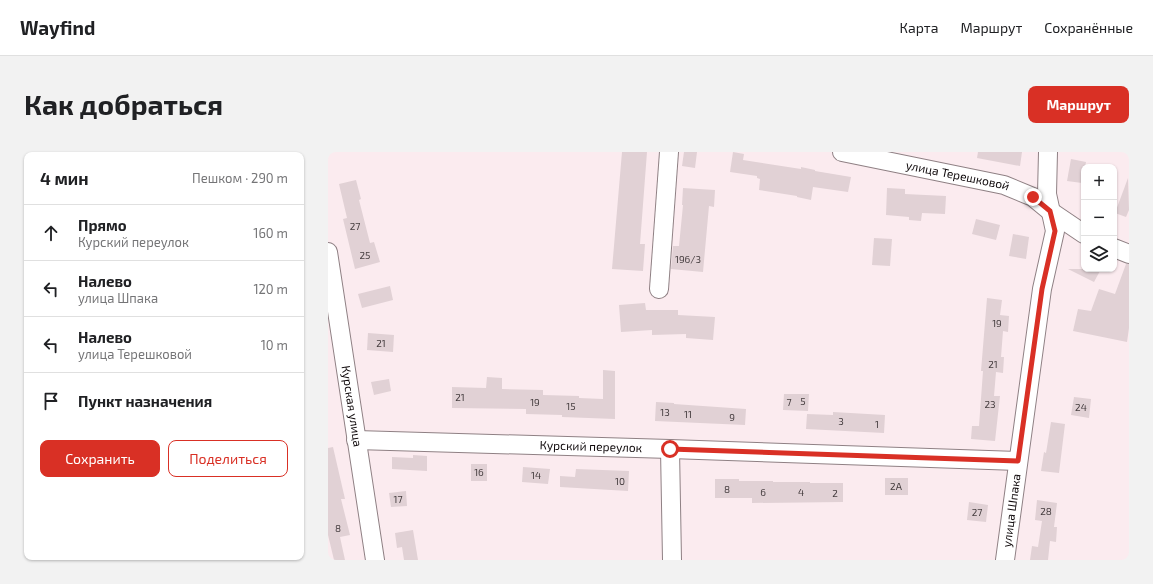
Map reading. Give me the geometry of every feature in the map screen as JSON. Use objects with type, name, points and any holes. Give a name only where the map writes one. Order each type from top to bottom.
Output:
[{"type":"street","points":[[659,289],[668,152]]},
{"type":"street","name":"улица Терешковой","points":[[842,152],[1004,185],[1033,197],[1050,211],[1081,232]]},
{"type":"street","name":"улица Шпака","points":[[1005,560],[1042,289],[1055,231],[1048,194],[1048,152]]},
{"type":"street","points":[[1117,249],[1129,254]]},
{"type":"street","name":"Курская улица","points":[[328,252],[375,560]]},
{"type":"street","name":"Курский переулок","points":[[356,440],[1018,461]]},
{"type":"street","points":[[670,449],[672,560]]},
{"type":"building","points":[[622,152],[647,152],[640,244],[645,244],[643,271],[612,269]]},
{"type":"building","points":[[684,152],[697,152],[695,168],[682,166]]},
{"type":"building","points":[[733,152],[744,154],[743,160],[801,169],[801,167],[851,177],[848,192],[813,187],[811,200],[797,196],[759,190],[760,179],[757,178],[757,176],[730,172]]},
{"type":"building","points":[[978,152],[1022,152],[1020,166],[977,158]]},
{"type":"building","points":[[1071,159],[1086,162],[1086,164],[1081,164],[1081,183],[1067,181]]},
{"type":"building","points":[[1128,178],[1129,210],[1126,217],[1117,214],[1117,208]]},
{"type":"building","points":[[356,180],[361,199],[359,200],[370,243],[374,242],[380,262],[355,269],[343,219],[347,218],[339,184]]},
{"type":"building","points":[[683,188],[715,190],[714,207],[709,206],[703,272],[671,269],[673,246],[679,246]]},
{"type":"building","points":[[887,188],[905,189],[905,194],[946,196],[945,214],[922,213],[921,221],[909,220],[909,217],[886,215]]},
{"type":"building","points":[[976,219],[1000,225],[996,240],[972,234]]},
{"type":"building","points":[[1013,234],[1029,237],[1026,259],[1009,256]]},
{"type":"building","points":[[874,238],[892,239],[890,266],[872,265]]},
{"type":"building","points":[[1126,264],[1129,264],[1129,328],[1127,342],[1073,331],[1078,309],[1091,311],[1099,289],[1115,294]]},
{"type":"building","points":[[1068,269],[1081,269],[1081,272],[1099,272],[1094,282]]},
{"type":"building","points":[[390,286],[393,300],[362,308],[358,294]]},
{"type":"building","points":[[987,298],[1002,300],[1000,315],[1009,316],[1008,332],[1003,331],[1001,357],[1004,357],[1003,373],[996,372],[994,396],[1000,396],[995,441],[971,439],[972,426],[979,426],[983,371],[981,371]]},
{"type":"building","points":[[645,303],[646,310],[678,310],[678,315],[715,317],[713,340],[686,338],[686,334],[652,335],[652,330],[621,332],[619,305]]},
{"type":"building","points":[[368,333],[394,335],[393,352],[367,350]]},
{"type":"building","points":[[603,370],[615,371],[615,419],[526,414],[526,409],[452,408],[452,387],[486,388],[487,377],[502,378],[502,389],[543,390],[543,395],[579,396],[579,398],[603,399]]},
{"type":"building","points":[[389,379],[391,391],[374,395],[371,382]]},
{"type":"building","points":[[784,394],[809,394],[808,411],[783,410]]},
{"type":"building","points":[[1074,397],[1091,399],[1089,418],[1071,415]]},
{"type":"building","points":[[656,402],[746,409],[745,425],[655,421]]},
{"type":"building","points":[[833,412],[885,415],[884,433],[806,429],[807,414],[833,415]]},
{"type":"building","points":[[1051,422],[1065,424],[1059,473],[1041,471],[1044,452],[1046,453]]},
{"type":"building","points":[[333,447],[345,499],[341,499],[350,535],[340,537],[345,560],[334,560],[328,535],[328,448]]},
{"type":"building","points":[[413,455],[427,456],[427,471],[392,469],[392,457],[413,458]]},
{"type":"building","points":[[471,464],[487,464],[487,481],[471,481]]},
{"type":"building","points":[[523,467],[550,469],[548,484],[522,482]]},
{"type":"building","points":[[576,469],[629,471],[628,491],[560,487],[560,476],[575,477]]},
{"type":"building","points":[[885,478],[908,478],[908,495],[885,495]]},
{"type":"building","points":[[715,479],[739,479],[739,481],[843,483],[843,502],[752,503],[752,498],[715,498]]},
{"type":"building","points":[[406,491],[407,506],[391,507],[389,493]]},
{"type":"building","points":[[1037,500],[1057,503],[1054,527],[1057,527],[1056,542],[1050,541],[1048,560],[1030,560],[1032,546],[1038,547],[1042,521],[1035,520]]},
{"type":"building","points":[[969,502],[988,505],[986,522],[967,520]]},
{"type":"building","points":[[413,530],[418,560],[404,560],[402,547],[397,548],[395,533]]},
{"type":"route","points":[[670,449],[1018,461],[1042,289],[1055,231],[1050,211],[1033,197]]}]
